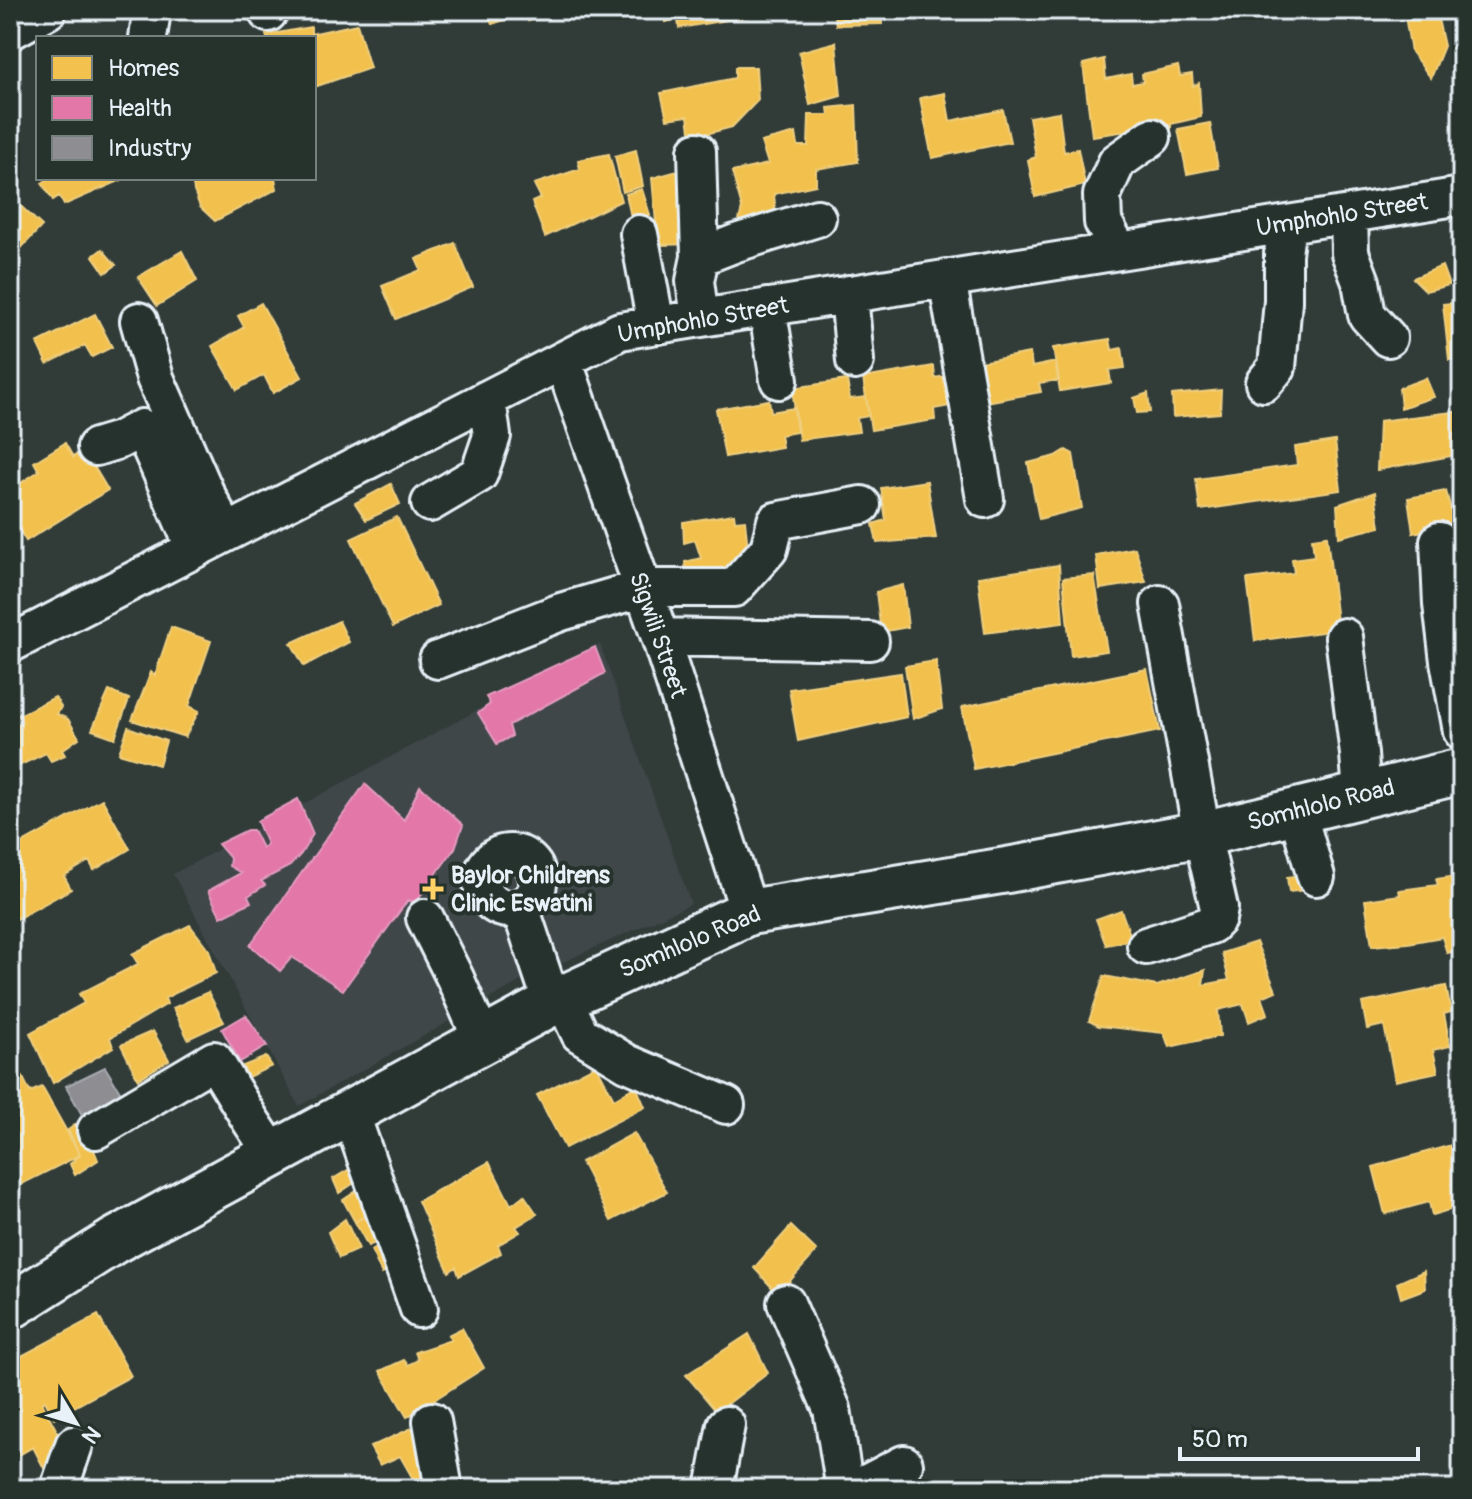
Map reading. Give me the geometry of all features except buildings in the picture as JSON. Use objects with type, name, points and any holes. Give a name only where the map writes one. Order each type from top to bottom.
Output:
[{"type":"main road","name":"Somhlolo Road","points":[[10,1307],[114,1241],[482,1040],[557,1000],[749,912],[1202,834],[1462,771]]},
{"type":"main road","name":"Somhlolo Road","points":[[10,1287],[114,1241]]},
{"type":"street","points":[[10,31],[48,10]]},
{"type":"street","points":[[148,36],[152,10]]},
{"type":"street","points":[[1119,251],[1103,222],[1102,195],[1117,162],[1152,137]]},
{"type":"street","points":[[697,151],[700,257],[695,281],[700,318]]},
{"type":"street","name":"Umphohlo Street","points":[[10,644],[620,331],[1462,196]]},
{"type":"street","points":[[1349,214],[1350,253],[1361,282],[1367,315],[1388,338]]},
{"type":"street","points":[[700,257],[817,218]]},
{"type":"street","points":[[1264,383],[1277,367],[1287,224]]},
{"type":"street","points":[[639,234],[656,325]]},
{"type":"street","points":[[947,278],[985,499]]},
{"type":"street","points":[[849,294],[855,361]]},
{"type":"street","points":[[767,307],[779,380]]},
{"type":"street","points":[[139,321],[160,390],[226,532]]},
{"type":"street","name":"Sigwili Street","points":[[563,360],[660,637],[749,912]]},
{"type":"street","points":[[430,503],[479,474],[492,436],[487,399]]},
{"type":"street","points":[[96,447],[142,428],[195,549]]},
{"type":"street","points":[[438,660],[561,612],[643,588],[734,588],[769,549],[776,521],[862,505]]},
{"type":"street","points":[[1439,541],[1446,632],[1462,731]]},
{"type":"street","points":[[1146,946],[1211,925],[1217,919],[1219,908],[1202,834],[1160,604]]},
{"type":"street","points":[[660,637],[870,641]]},
{"type":"street","points":[[1344,637],[1362,795]]},
{"type":"street","points":[[1297,811],[1316,877]]},
{"type":"street","points":[[520,907],[557,1000],[580,1034],[627,1063],[726,1105]]},
{"type":"street","points":[[425,918],[482,1040]]},
{"type":"street","points":[[96,1130],[214,1060],[273,1154]]},
{"type":"street","points":[[350,1112],[419,1309]]},
{"type":"street","points":[[786,1303],[832,1409],[845,1489]]},
{"type":"street","points":[[432,1421],[444,1489]]},
{"type":"street","points":[[714,1489],[726,1425]]},
{"type":"street","points":[[59,1489],[74,1445]]},
{"type":"street","points":[[856,1489],[904,1464]]},
{"type":"shaded area","name":"Baylor Childrens Clinic Eswatini","points":[[600,644],[691,904],[521,981],[299,1106],[173,874]]},
{"type":"place","name":"Baylor Childrens Clinic Eswatini","points":[[433,889]]}]
